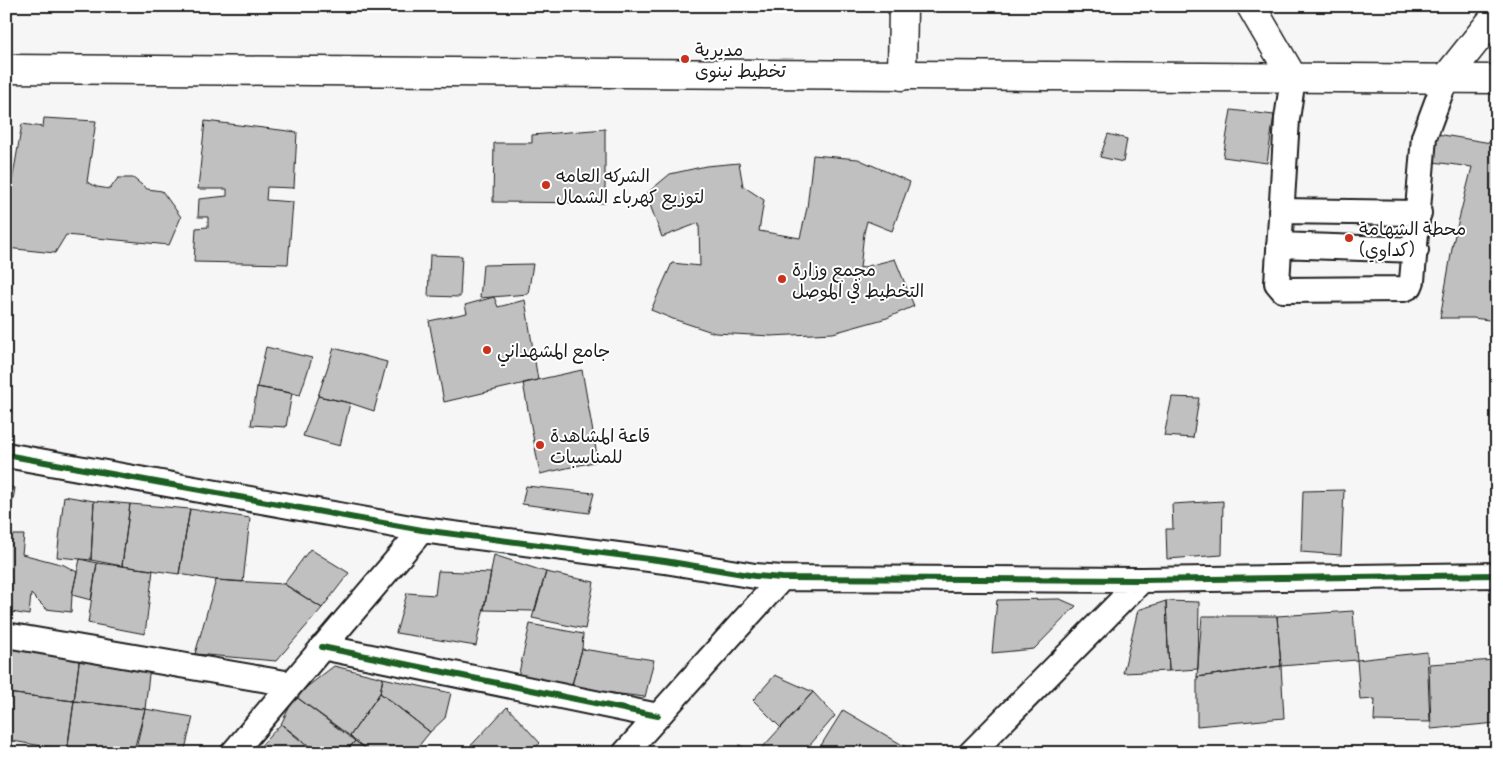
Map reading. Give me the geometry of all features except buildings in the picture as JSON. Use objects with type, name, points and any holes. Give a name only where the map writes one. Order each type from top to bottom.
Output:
[{"type":"main road","points":[[902,76],[903,6]]},
{"type":"main road","points":[[1251,6],[1293,78]]},
{"type":"main road","points":[[1446,78],[1497,14]]},
{"type":"main road","points":[[6,69],[1446,78],[1497,80]]},
{"type":"street","points":[[1293,78],[1287,119],[1277,283],[1283,290],[1404,289],[1410,286],[1416,250],[1424,137],[1446,78]]},
{"type":"street","points":[[1281,211],[1419,213]]},
{"type":"street","points":[[1279,245],[1416,250]]},
{"type":"street","points":[[6,455],[422,530],[665,561],[754,576],[782,578],[1142,580],[1497,575]]},
{"type":"street","points":[[233,753],[422,530]]},
{"type":"street","points":[[625,753],[782,578]]},
{"type":"street","points":[[970,753],[1142,580]]},
{"type":"street","points":[[6,635],[291,684]]},
{"type":"street","points":[[322,647],[658,716]]},
{"type":"cycle path","points":[[6,455],[422,530],[665,561],[755,576],[782,578],[1142,580],[1497,575]]},
{"type":"cycle path","points":[[322,647],[658,716]]},
{"type":"place","name":"مديرية تخطيط نينوى","points":[[685,59]]},
{"type":"place","name":"الشركه العامه لتوزيع كهرباء الشمال","points":[[546,185]]},
{"type":"place","name":"محطة الشهامة (كداوي)","points":[[1349,238]]},
{"type":"place","name":"مجمع وزارة التخطيط في الموصل","points":[[782,279]]},
{"type":"place","name":"جامع المشهداني","points":[[487,350]]},
{"type":"place","name":"قاعة المشاهدة للمناسبات","points":[[540,445]]}]
